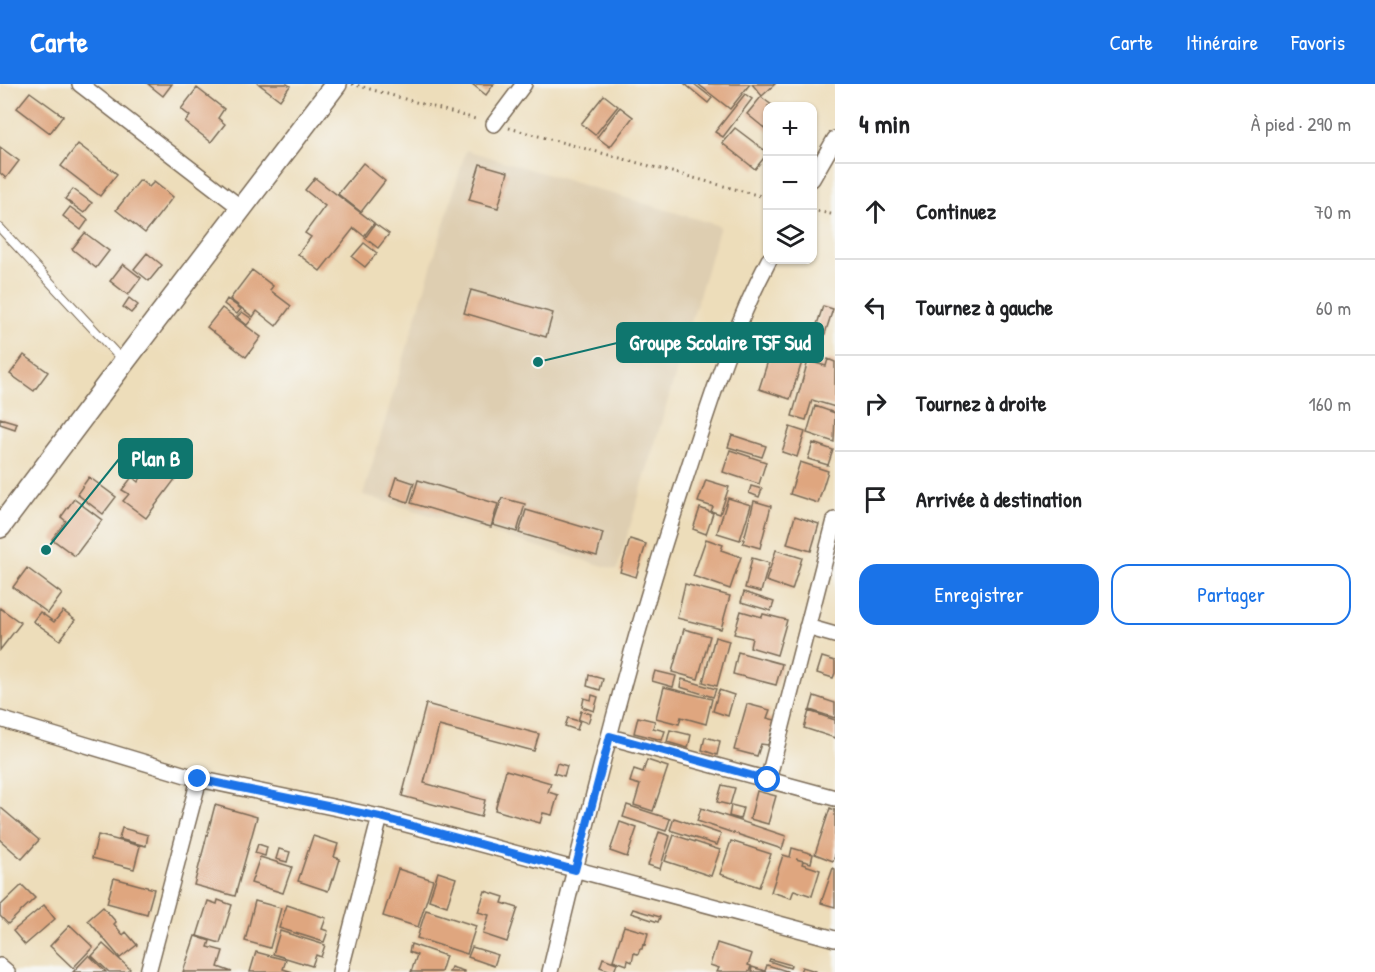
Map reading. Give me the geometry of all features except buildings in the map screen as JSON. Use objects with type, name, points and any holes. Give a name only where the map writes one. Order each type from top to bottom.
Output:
[{"type":"main road","points":[[0,526],[336,84]]},
{"type":"street","points":[[80,84],[240,208]]},
{"type":"street","points":[[494,124],[524,84]]},
{"type":"street","points":[[817,172],[835,139]]},
{"type":"street","points":[[550,972],[610,736],[662,547],[718,378],[751,293],[767,264]]},
{"type":"street","points":[[768,780],[835,520]]},
{"type":"street","points":[[807,627],[835,634]]},
{"type":"street","points":[[3,724],[198,779],[380,817],[835,939]]},
{"type":"street","points":[[610,736],[835,798]]},
{"type":"street","points":[[148,972],[198,779]]},
{"type":"street","points":[[340,972],[380,817]]},
{"type":"street","points":[[0,966],[7,972]]},
{"type":"lane","points":[[0,228],[124,362]]},
{"type":"path","points":[[351,84],[763,197]]},
{"type":"path","points":[[817,211],[835,215]]},
{"type":"shaded area","points":[[466,150],[720,226],[617,570],[363,495]]},
{"type":"place","name":"Groupe Scolaire TSF Sud","points":[[538,362]]},
{"type":"place","name":"Plan B","points":[[46,550]]},
{"type":"route","points":[[198,779],[380,817],[575,870],[610,736],[768,780]]}]
